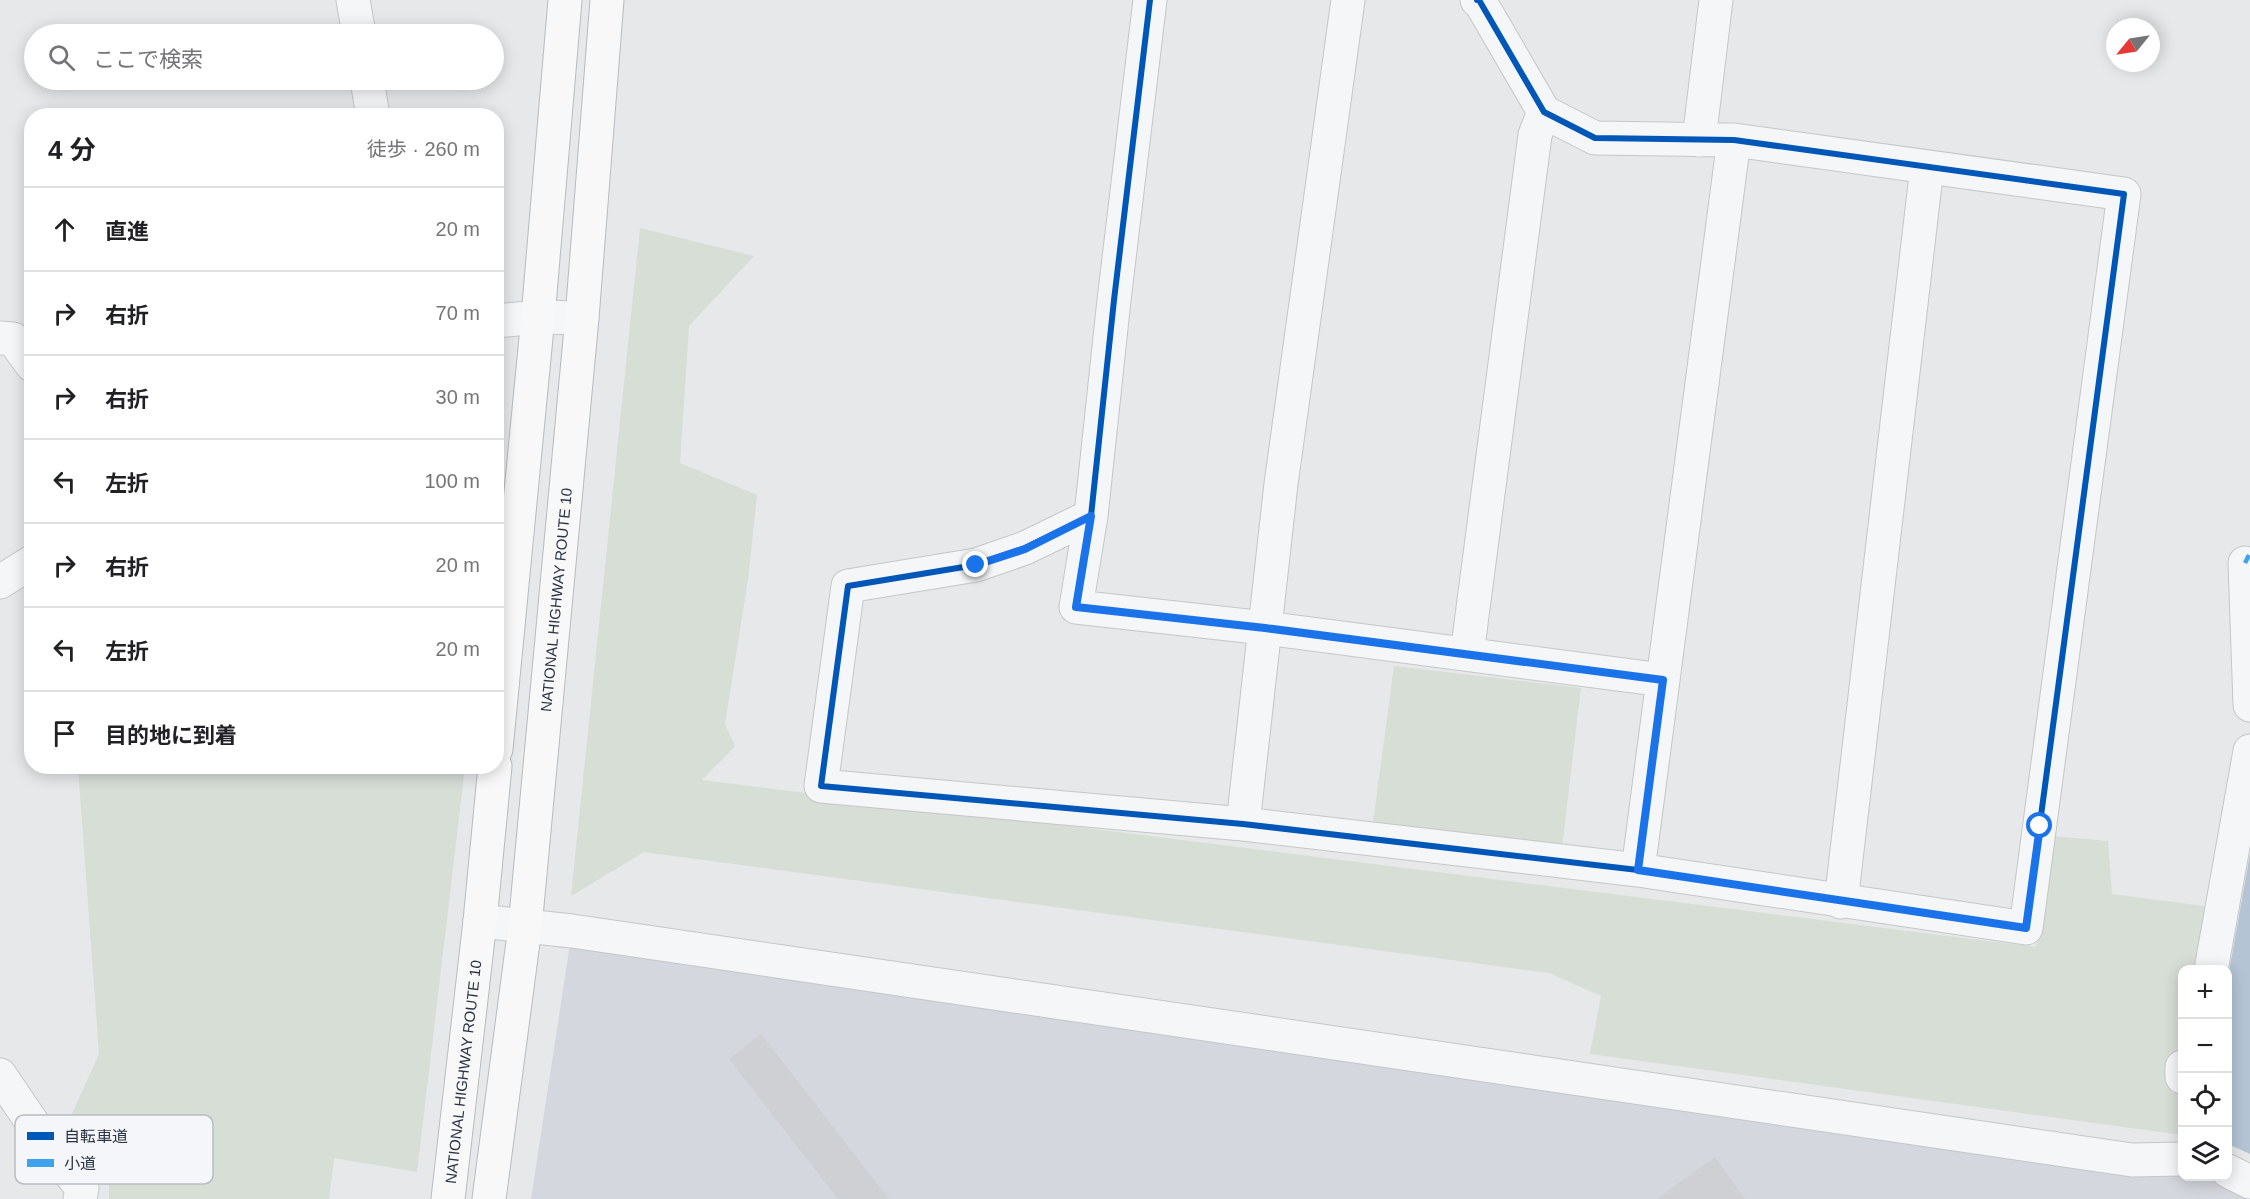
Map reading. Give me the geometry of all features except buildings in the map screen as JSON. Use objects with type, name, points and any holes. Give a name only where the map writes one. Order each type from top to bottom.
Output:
[{"type":"highway","points":[[504,666],[538,317],[565,0]]},
{"type":"highway","name":"NATIONAL HIGHWAY ROUTE 10","points":[[489,1199],[525,927],[582,318],[607,0]]},
{"type":"highway","name":"NATIONAL HIGHWAY ROUTE 10","points":[[448,1199],[494,774]]},
{"type":"street","points":[[353,0],[357,24]]},
{"type":"street","points":[[1150,0],[1091,516],[1076,607],[1265,628],[1663,680]]},
{"type":"street","points":[[1243,824],[1281,484],[1348,0]]},
{"type":"street","points":[[1091,516],[1025,549],[976,565],[848,586],[820,786],[1243,824],[1638,870],[2026,928],[2124,194],[1734,140],[1595,138],[1544,112],[1477,0]]},
{"type":"street","points":[[1699,140],[1716,0]]},
{"type":"street","points":[[369,90],[372,108]]},
{"type":"street","points":[[1467,654],[1535,135],[1544,112]]},
{"type":"street","points":[[1638,870],[1734,140]]},
{"type":"street","points":[[1841,902],[1927,167]]},
{"type":"street","points":[[504,320],[538,317],[582,318]]},
{"type":"street","points":[[0,338],[13,339],[24,353]]},
{"type":"street","points":[[2246,563],[2250,705]]},
{"type":"street","points":[[0,582],[24,567]]},
{"type":"street","points":[[2212,965],[2250,751]]},
{"type":"street","points":[[480,921],[572,931],[2132,1160],[2178,1159]]},
{"type":"street","points":[[0,1075],[27,1115]]},
{"type":"street","points":[[2232,1173],[2250,1182]]},
{"type":"street","points":[[79,1184],[82,1188],[80,1199]]},
{"type":"shaded area","points":[[640,228],[754,256],[689,326],[680,463],[757,495],[748,579],[725,724],[735,746],[702,780],[2036,947],[2051,836],[2108,841],[2112,894],[2211,907],[2204,965],[2178,965],[2178,1058],[2174,1072],[2178,1088],[2178,1134],[1590,1054],[1601,996],[1549,973],[644,852],[571,896]]},
{"type":"shaded area","points":[[1394,666],[1581,688],[1562,847],[1373,823]]},
{"type":"shaded area","points":[[79,774],[464,774],[417,1172],[334,1158],[329,1199],[109,1199],[109,1184],[213,1184],[213,1115],[71,1115],[99,1054]]},
{"type":"shaded area","points":[[572,931],[2178,1158],[2178,1181],[2232,1181],[2232,1177],[2250,1182],[2250,1199],[531,1199]]},
{"type":"water","points":[[2250,854],[2250,1154],[2232,1146],[2232,965],[2230,965]]},
{"type":"marked path","points":[[2245,563],[2250,553]]},
{"type":"cycle path","points":[[1150,0],[1091,516],[1025,548],[976,565],[848,586],[821,786],[1243,824],[1638,870],[2026,928],[2124,194],[1734,140],[1595,138],[1544,112],[1477,0]]},
{"type":"route","points":[[976,565],[1025,549],[1091,516],[1076,607],[1265,628],[1663,680],[1638,870],[2026,928],[2040,826]]}]
